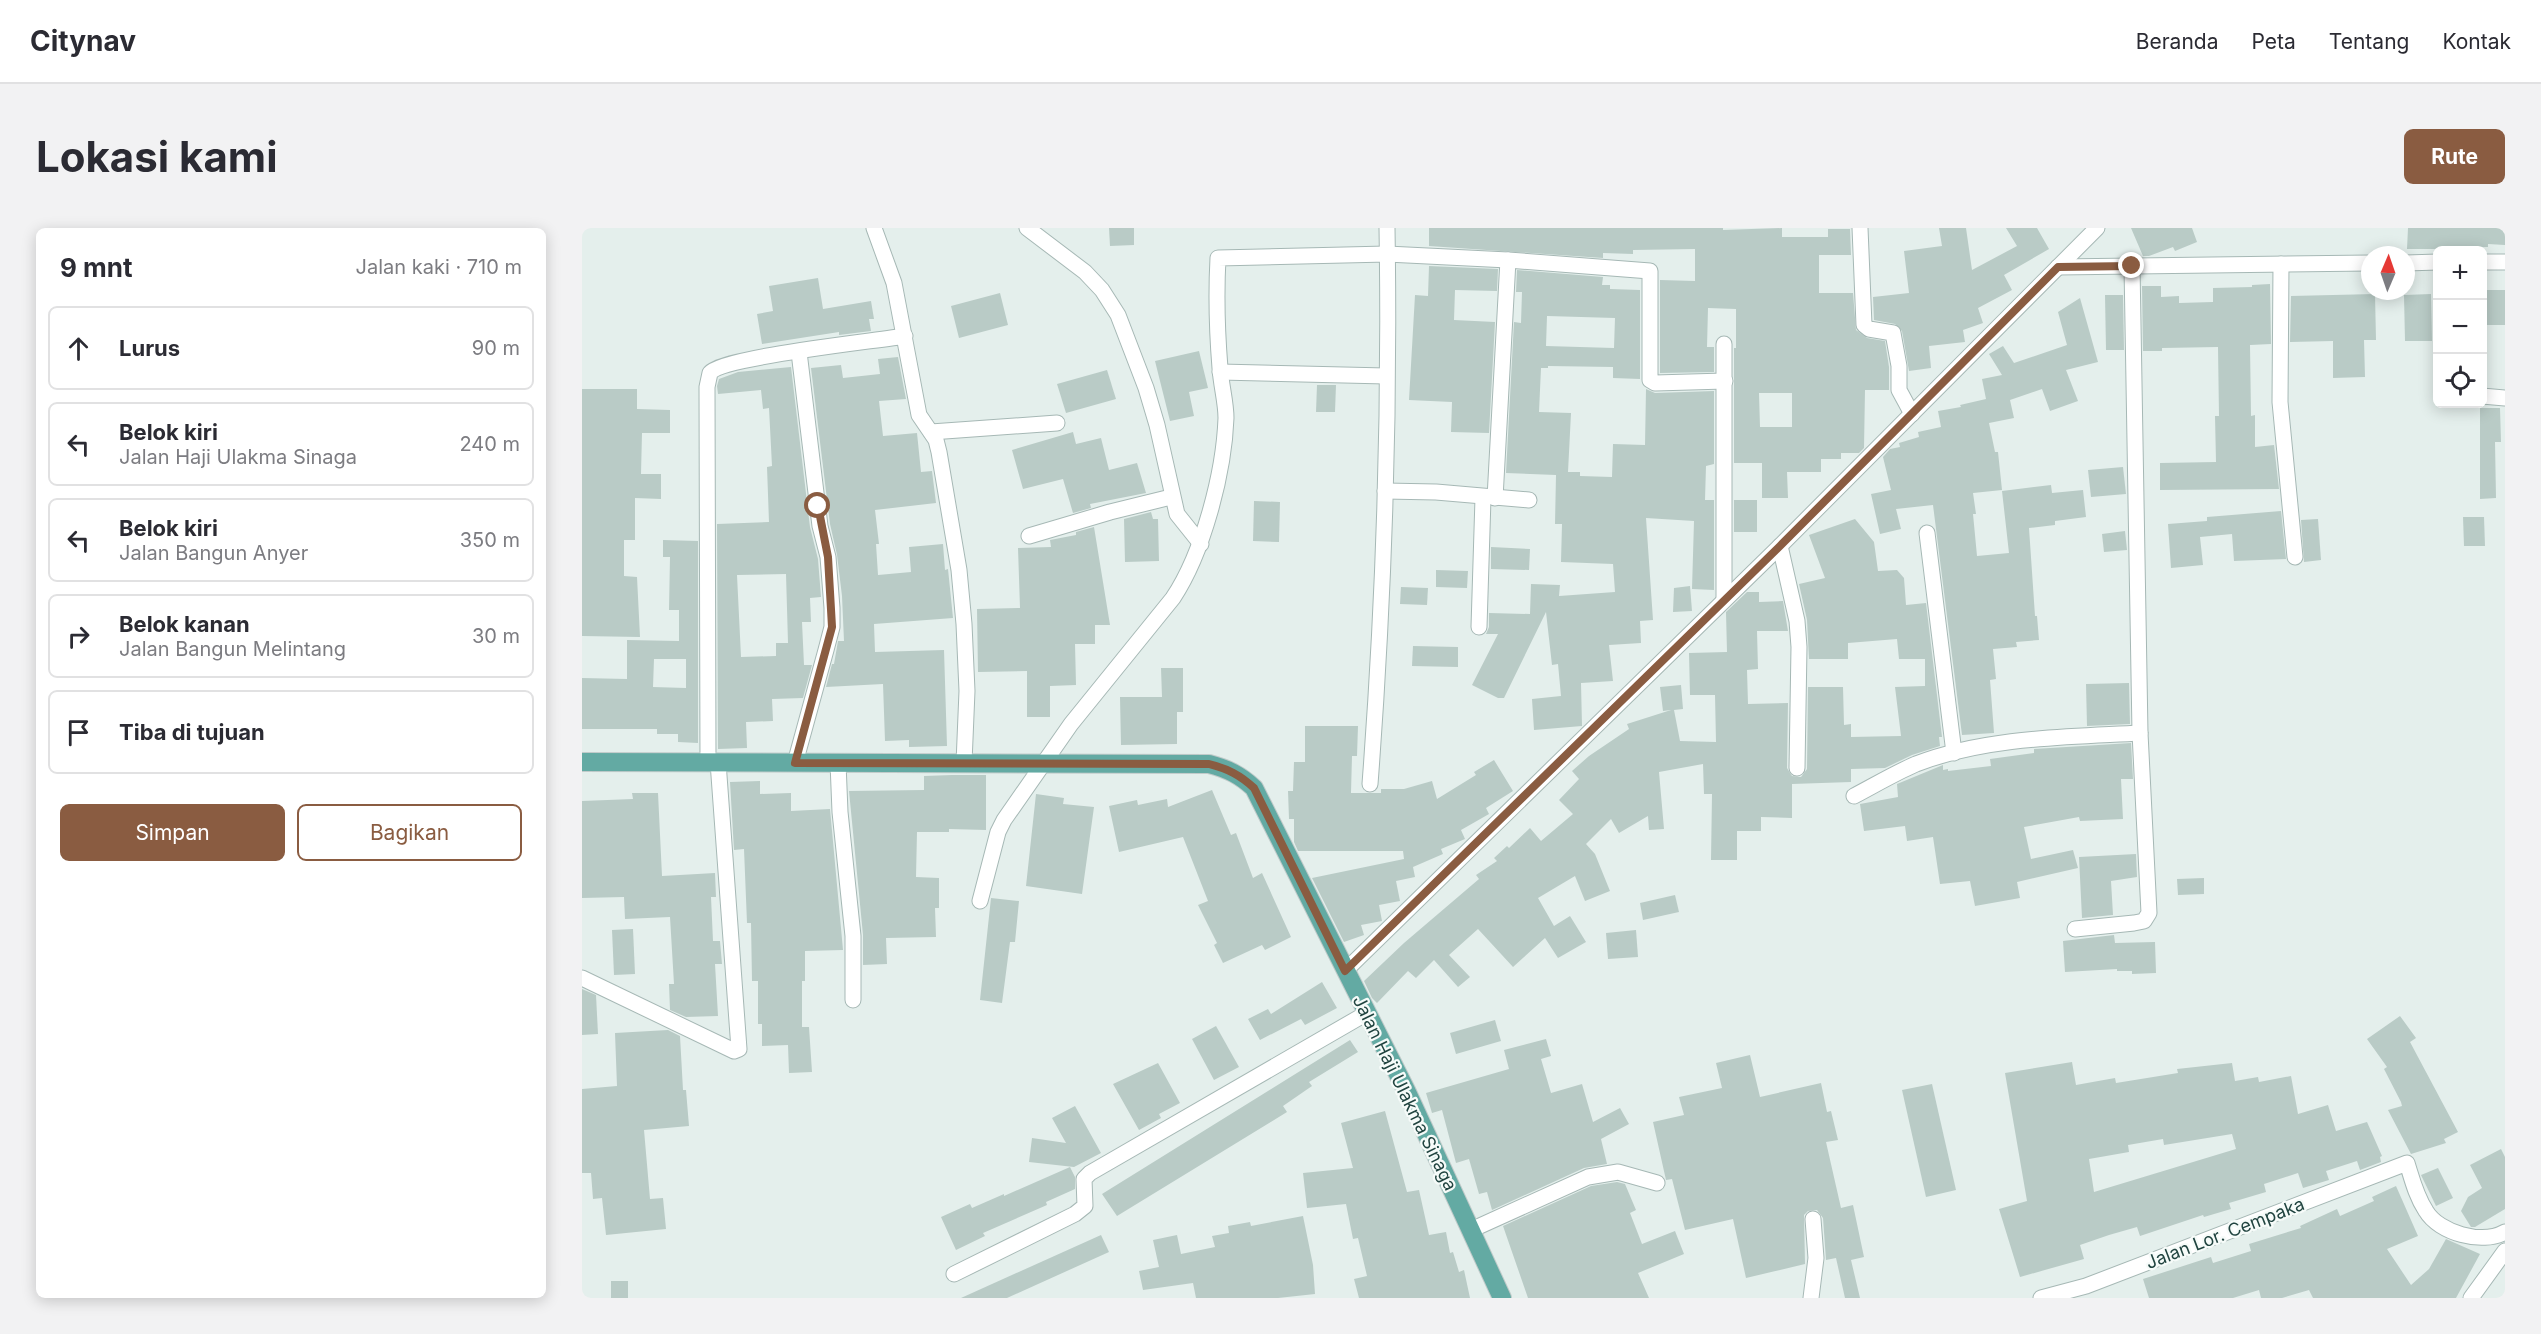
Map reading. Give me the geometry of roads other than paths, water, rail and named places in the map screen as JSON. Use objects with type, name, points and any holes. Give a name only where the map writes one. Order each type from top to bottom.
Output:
[{"type":"main road","name":"Jalan Haji Ulakma Sinaga","points":[[582,762],[1209,764],[1241,776],[1254,788],[1406,1090],[1502,1298]]},
{"type":"street","points":[[874,228],[894,284],[919,415],[931,432],[939,452],[959,570],[967,691],[964,763]]},
{"type":"street","points":[[1027,228],[1085,272],[1102,290],[1118,315],[1155,416],[1177,514],[1201,544]]},
{"type":"street","points":[[1370,784],[1381,645],[1387,228]]},
{"type":"street","points":[[1860,228],[1864,325],[1869,330],[1893,333],[1899,366],[1899,390],[1912,414]]},
{"type":"street","points":[[1345,971],[1724,598],[1780,546],[2097,228]]},
{"type":"street","points":[[980,901],[998,832],[1041,765],[1071,724],[1173,598],[1186,578],[1201,544],[1223,453],[1226,416],[1216,306],[1218,258],[1387,254],[1508,260],[1650,271],[1648,375],[1650,380],[1655,382],[1725,381]]},
{"type":"street","points":[[1479,627],[1508,260]]},
{"type":"street","points":[[2487,262],[2505,261]]},
{"type":"street","points":[[2415,263],[2433,262]]},
{"type":"street","points":[[2058,267],[2361,263]]},
{"type":"street","points":[[2281,264],[2280,402],[2295,557]]},
{"type":"street","points":[[2074,929],[2134,923],[2148,918],[2140,733],[2132,266]]},
{"type":"street","points":[[582,978],[734,1051],[739,1049],[713,762],[707,379],[712,370],[750,359],[905,336]]},
{"type":"street","points":[[1724,344],[1724,598]]},
{"type":"street","points":[[795,763],[832,627],[828,557],[820,526],[799,352]]},
{"type":"street","points":[[1221,372],[1386,376]]},
{"type":"street","points":[[2487,396],[2505,398]]},
{"type":"street","points":[[931,432],[1057,423]]},
{"type":"street","points":[[1385,491],[1436,492],[1529,500]]},
{"type":"street","points":[[1029,536],[1110,512],[1172,497]]},
{"type":"street","points":[[1927,533],[1954,753]]},
{"type":"street","points":[[1780,546],[1797,621],[1799,647],[1797,768]]},
{"type":"street","points":[[1854,796],[1918,764],[1954,753],[1994,745],[2140,733]]},
{"type":"street","points":[[838,763],[840,812],[854,936],[853,1000]]},
{"type":"street","points":[[954,1274],[1075,1214],[1085,1206],[1084,1179],[1090,1173],[1367,1013]]},
{"type":"street","name":"Jalan Lor. Cempaka","points":[[2041,1298],[2085,1286],[2407,1163],[2418,1196],[2427,1213],[2443,1227],[2483,1237],[2505,1232]]},
{"type":"street","points":[[1471,1230],[1588,1176],[1618,1172],[1658,1183]]},
{"type":"street","points":[[1811,1298],[1816,1258],[1813,1219]]},
{"type":"street","points":[[2471,1298],[2500,1267],[2505,1251]]}]
